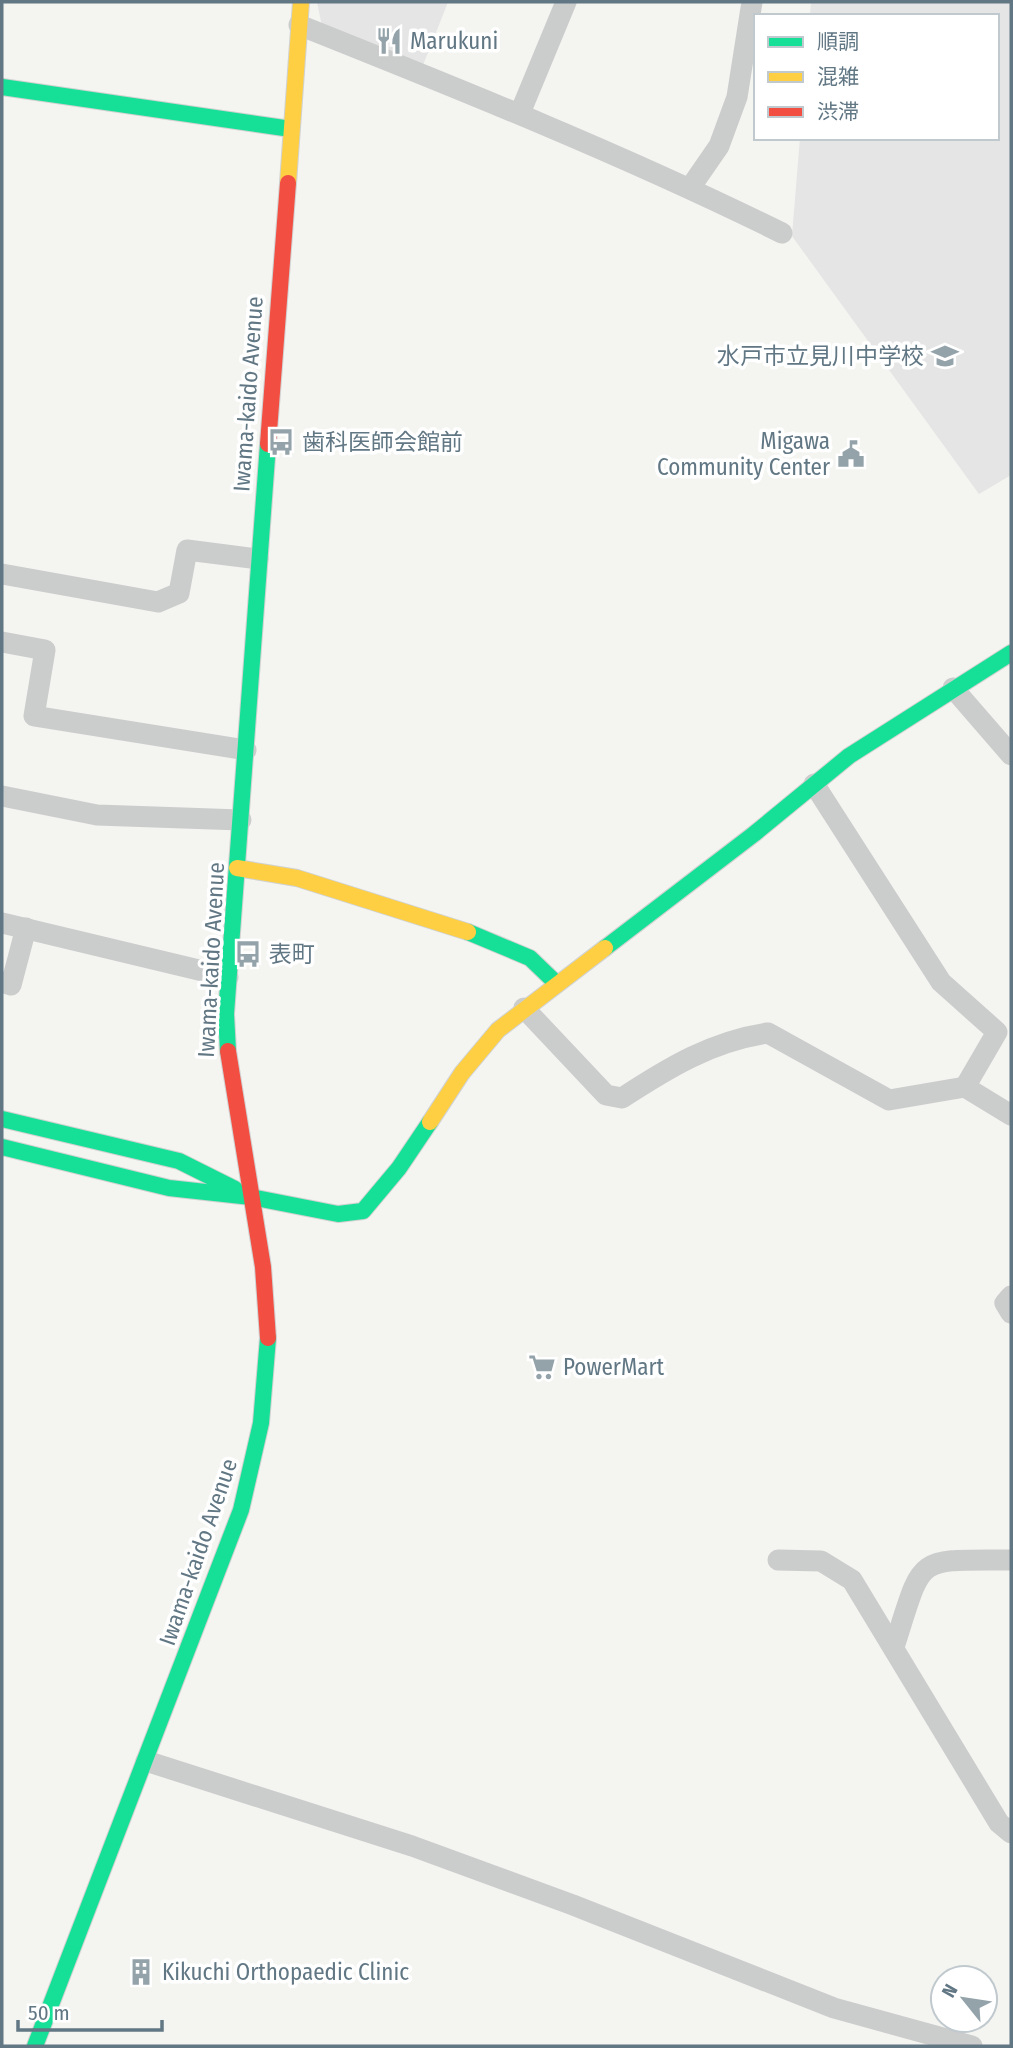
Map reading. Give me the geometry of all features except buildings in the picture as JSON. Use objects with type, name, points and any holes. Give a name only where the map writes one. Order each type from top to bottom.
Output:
[{"type":"street","name":"Iwama-kaido Avenue","points":[[35,2046],[236,1526],[255,1465],[264,1417],[269,1366],[267,1303],[251,1196],[230,1087],[227,1050],[228,977],[301,2]]},
{"type":"street","points":[[520,113],[566,2]]},
{"type":"street","points":[[690,188],[719,146],[737,97],[752,2]]},
{"type":"street","points":[[299,25],[520,113],[690,188],[782,233]]},
{"type":"street","points":[[2,88],[291,129]]},
{"type":"street","points":[[2,573],[158,602],[179,593],[187,550],[258,559]]},
{"type":"street","points":[[2,642],[45,650],[34,716],[246,750]]},
{"type":"street","points":[[2,1147],[169,1188],[251,1196],[326,1212],[357,1214],[363,1211],[398,1167],[478,1050],[524,1009],[754,834],[849,756],[1011,653]]},
{"type":"street","points":[[953,688],[1011,755]]},
{"type":"street","points":[[814,784],[941,982],[997,1032],[965,1087]]},
{"type":"street","points":[[2,796],[97,815],[241,820]]},
{"type":"street","points":[[237,868],[297,878],[409,911],[505,945],[530,958],[557,984]]},
{"type":"street","points":[[2,923],[228,977]]},
{"type":"street","points":[[2,982],[11,985],[26,929]]},
{"type":"street","points":[[524,1009],[606,1095],[622,1098],[676,1063],[747,1036],[768,1034],[889,1100],[965,1087],[1011,1115]]},
{"type":"street","points":[[2,1119],[179,1161],[251,1196]]},
{"type":"street","points":[[1011,1296],[1005,1303],[1011,1313]]},
{"type":"street","points":[[778,1560],[821,1561],[852,1580],[999,1823],[1011,1833]]},
{"type":"street","points":[[894,1647],[914,1583],[928,1565],[944,1560],[1011,1560]]},
{"type":"street","points":[[146,1761],[412,1846],[573,1905],[834,2008],[972,2046]]},
{"type":"shaded area","name":"Marukuni","points":[[317,2],[448,2],[423,65],[322,26]]},
{"type":"shaded area","name":"水戸市立見川中学校","points":[[811,2],[1011,2],[1011,475],[979,494],[792,236],[800,140],[999,140],[999,14],[810,14]]},
{"type":"traffic: fast","points":[[2,87],[291,129]]},
{"type":"traffic: fast","points":[[228,1051],[226,1014],[268,444]]},
{"type":"traffic: fast","points":[[605,948],[754,834],[849,756],[1011,653]]},
{"type":"traffic: fast","points":[[468,932],[530,958],[557,984]]},
{"type":"traffic: fast","points":[[2,1119],[179,1161],[235,1189]]},
{"type":"traffic: fast","points":[[2,1147],[169,1188],[251,1197],[338,1214],[363,1211],[399,1168],[430,1122]]},
{"type":"traffic: fast","points":[[35,2046],[241,1510],[261,1423],[268,1338]]},
{"type":"traffic: slow","points":[[288,183],[301,2]]},
{"type":"traffic: slow","points":[[237,868],[297,878],[468,932]]},
{"type":"traffic: slow","points":[[430,1122],[462,1073],[498,1030],[605,948]]},
{"type":"traffic: jam","points":[[268,444],[288,183]]},
{"type":"traffic: jam","points":[[228,1051],[263,1267],[268,1338]]},
{"type":"place","name":"Marukuni","points":[[389,41]]},
{"type":"place","name":"水戸市立見川中学校","points":[[945,356]]},
{"type":"place","name":"歯科医師会館前","points":[[281,442]]},
{"type":"place","name":"Migawa Community Center","points":[[851,454]]},
{"type":"place","name":"表町","points":[[248,954]]},
{"type":"place","name":"PowerMart","points":[[542,1367]]},
{"type":"place","name":"Kikuchi Orthopaedic Clinic","points":[[141,1972]]}]
